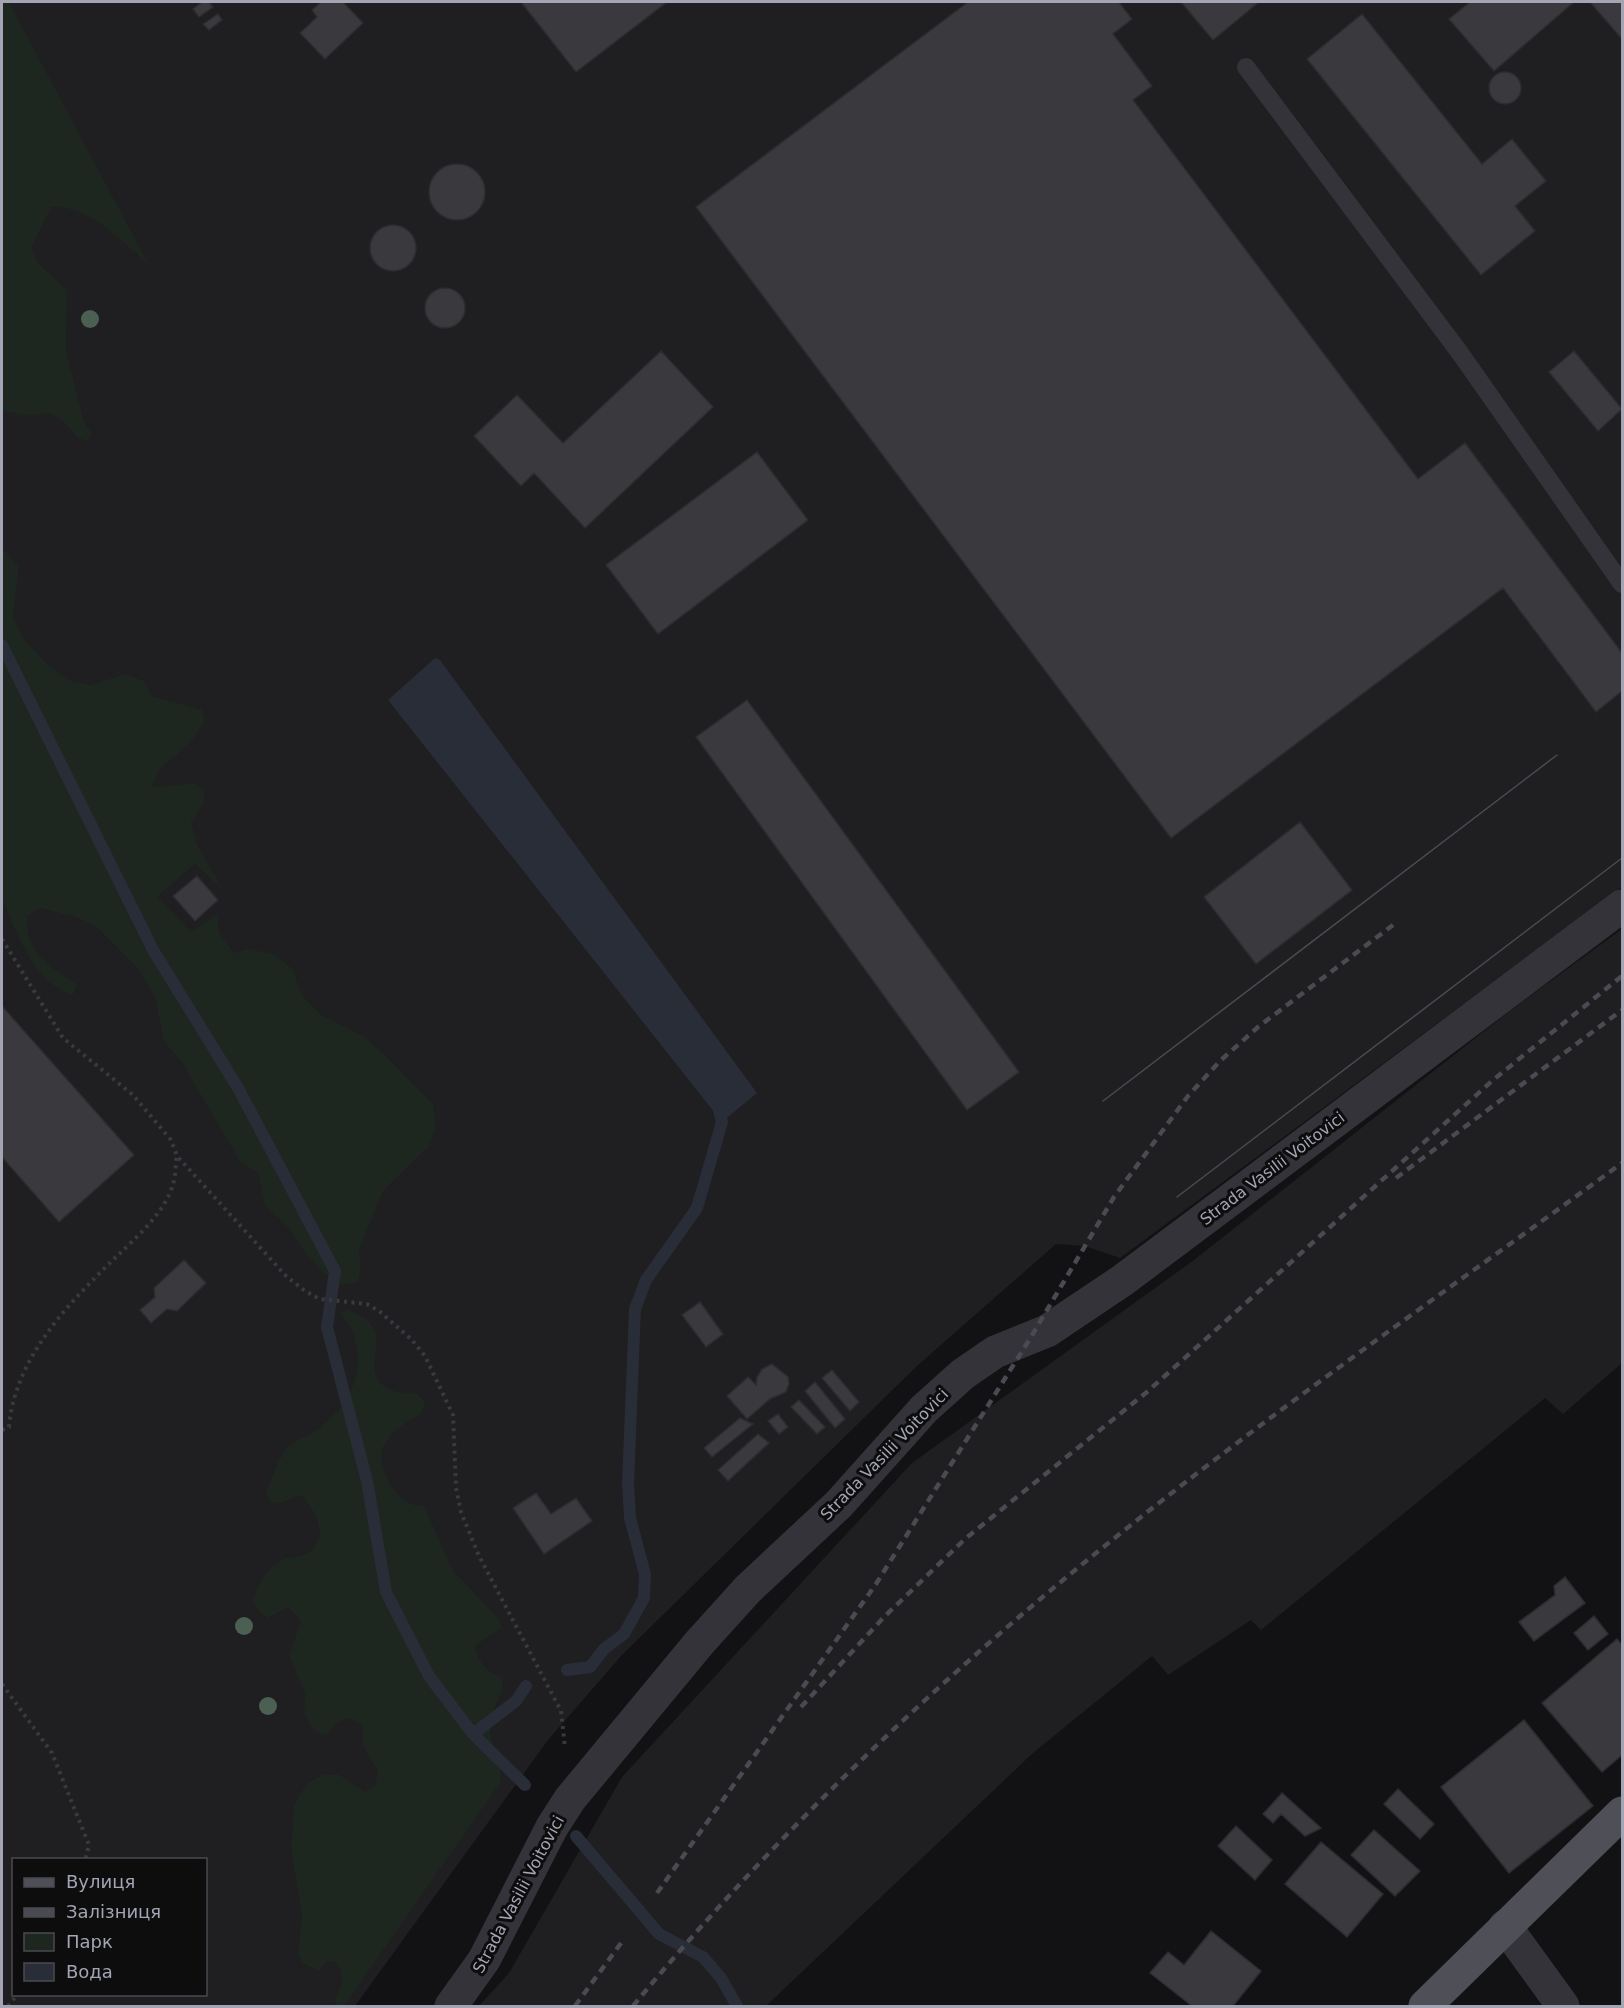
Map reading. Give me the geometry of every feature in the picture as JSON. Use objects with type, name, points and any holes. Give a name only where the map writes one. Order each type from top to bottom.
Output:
[{"type":"main road","points":[[1425,2007],[1505,1926],[1623,1813]]},
{"type":"street","name":"Strada Vasilii Voitovici","points":[[451,2007],[484,1960],[547,1836],[570,1799],[732,1606],[839,1504],[924,1409],[963,1374],[995,1352],[1047,1331],[1123,1280],[1623,906]]},
{"type":"street","points":[[1505,1926],[1563,2007]]},
{"type":"lane","points":[[1246,67],[1460,353],[1623,584]]},
{"type":"path","points":[[2,939],[63,1038],[133,1095],[171,1140],[177,1156],[286,1276],[304,1291],[320,1299],[367,1304],[379,1311],[411,1339],[425,1356],[453,1415],[456,1488],[461,1512],[479,1556],[561,1711],[570,1799]]},
{"type":"path","points":[[2,1430],[9,1427],[11,1406],[27,1368],[59,1317],[133,1241],[167,1197],[173,1184],[177,1156]]},
{"type":"path","points":[[2,1684],[52,1753],[89,1845],[86,1858]]},
{"type":"shaded area","points":[[2,2],[1622,2],[1622,887],[1120,1258],[1085,1246],[1056,1244],[917,1366],[622,1655],[548,1740],[355,2006],[2,2006]]},
{"type":"shaded area","points":[[1622,929],[1622,1363],[1563,1414],[1545,1398],[1261,1630],[1251,1620],[1168,1675],[1152,1656],[1033,1753],[766,2006],[479,2006],[509,1973],[622,1777],[912,1463],[1194,1260],[1511,1010]]},
{"type":"green space","points":[[2,2],[9,2],[149,265],[104,226],[92,218],[66,208],[51,207],[31,249],[38,263],[67,290],[66,351],[84,422],[92,434],[87,441],[77,437],[63,421],[50,413],[30,416],[2,411]]},
{"type":"green space","points":[[2,548],[19,566],[13,617],[25,641],[46,663],[68,680],[90,685],[125,674],[144,681],[152,696],[202,710],[205,721],[190,743],[159,770],[152,787],[195,783],[205,791],[203,805],[191,822],[197,844],[223,890],[195,864],[157,897],[191,932],[217,914],[219,933],[234,953],[249,949],[273,954],[293,969],[301,994],[321,1015],[363,1036],[433,1104],[436,1125],[429,1146],[383,1191],[359,1250],[361,1267],[358,1282],[341,1285],[321,1271],[305,1253],[286,1225],[265,1205],[258,1173],[240,1162],[183,1064],[164,1041],[155,996],[137,968],[97,927],[76,917],[40,908],[27,916],[30,940],[35,949],[49,965],[77,984],[73,995],[47,980],[28,956],[20,941],[2,898]]},
{"type":"green space","points":[[349,1310],[367,1320],[374,1329],[376,1334],[375,1371],[380,1383],[391,1390],[416,1393],[425,1402],[422,1413],[400,1427],[386,1441],[381,1454],[384,1470],[392,1487],[403,1500],[423,1506],[452,1569],[499,1619],[502,1628],[475,1646],[481,1662],[502,1678],[503,1684],[490,1718],[491,1735],[500,1767],[500,1783],[344,2006],[337,2006],[335,2000],[342,1977],[337,1963],[327,1961],[319,1971],[303,1963],[298,1953],[302,1916],[291,1848],[294,1804],[307,1783],[323,1775],[340,1775],[365,1792],[375,1785],[378,1771],[365,1749],[363,1728],[356,1721],[348,1718],[338,1722],[326,1736],[315,1731],[307,1720],[304,1711],[305,1694],[289,1655],[301,1621],[288,1607],[268,1618],[260,1613],[253,1602],[259,1584],[270,1569],[283,1559],[306,1554],[314,1548],[318,1541],[320,1533],[316,1516],[301,1495],[278,1504],[269,1501],[266,1491],[286,1449],[326,1423],[352,1389],[358,1362],[357,1347],[352,1330],[341,1313]]},
{"type":"water","points":[[435,658],[440,660],[757,1093],[722,1122],[388,700]]},
{"type":"building","points":[[202,2],[209,2],[213,7],[199,17],[193,9]]},
{"type":"building","points":[[321,2],[343,2],[363,23],[325,59],[300,33],[317,17],[312,10]]},
{"type":"building","points":[[521,2],[667,2],[576,72]]},
{"type":"building","points":[[968,2],[1119,2],[1132,19],[1113,34],[1152,86],[1133,100],[1418,479],[1465,443],[1622,653],[1622,691],[1596,712],[1503,588],[1171,838],[696,207]]},
{"type":"building","points":[[1181,2],[1259,2],[1213,40]]},
{"type":"building","points":[[1470,2],[1574,2],[1494,71],[1449,19]]},
{"type":"building","points":[[1590,2],[1622,2],[1622,39]]},
{"type":"building","points":[[218,14],[222,20],[209,30],[203,24]]},
{"type":"building","points":[[1362,14],[1482,164],[1512,139],[1546,181],[1515,206],[1535,231],[1481,275],[1307,59]]},
{"type":"building","points":[[1505,72],[1517,76],[1521,88],[1517,100],[1505,104],[1493,100],[1489,88],[1493,76]]},
{"type":"building","points":[[457,164],[468,166],[477,172],[483,181],[485,192],[483,203],[477,212],[468,218],[457,220],[446,218],[437,212],[431,203],[429,192],[431,181],[437,172],[446,166]]},
{"type":"building","points":[[393,225],[409,232],[416,248],[409,264],[393,271],[377,264],[370,248],[377,232]]},
{"type":"building","points":[[445,288],[453,289],[459,294],[464,300],[464,316],[459,322],[453,327],[445,328],[437,327],[431,322],[426,316],[425,308],[426,300],[431,294],[437,289]]},
{"type":"building","points":[[661,351],[713,407],[585,528],[534,473],[521,486],[474,436],[517,395],[563,443]]},
{"type":"building","points":[[1574,351],[1622,409],[1598,431],[1549,372]]},
{"type":"building","points":[[757,452],[808,520],[658,634],[606,565]]},
{"type":"building","points":[[747,700],[1019,1072],[967,1110],[696,737]]},
{"type":"building","points":[[1300,822],[1352,890],[1256,964],[1204,897]]},
{"type":"building","points":[[197,876],[218,900],[195,921],[173,896]]},
{"type":"building","points":[[2,1006],[134,1155],[59,1222],[2,1157]]},
{"type":"building","points":[[184,1260],[206,1283],[177,1311],[167,1309],[151,1323],[140,1310],[155,1297],[154,1288]]},
{"type":"building","points":[[700,1302],[723,1334],[706,1347],[682,1315]]},
{"type":"building","points":[[772,1364],[788,1377],[789,1384],[786,1392],[770,1399],[747,1419],[727,1396],[748,1377],[756,1385],[757,1377],[762,1369]]},
{"type":"building","points":[[832,1370],[859,1402],[850,1411],[822,1378]]},
{"type":"building","points":[[815,1382],[845,1419],[835,1428],[805,1391]]},
{"type":"building","points":[[799,1400],[825,1427],[817,1434],[791,1407]]},
{"type":"building","points":[[778,1414],[788,1427],[779,1434],[768,1421]]},
{"type":"building","points":[[740,1418],[753,1424],[712,1457],[704,1448]]},
{"type":"building","points":[[758,1434],[769,1443],[728,1481],[718,1470]]},
{"type":"building","points":[[536,1493],[551,1514],[576,1498],[592,1521],[544,1554],[513,1508]]},
{"type":"building","points":[[1565,1577],[1585,1603],[1534,1641],[1519,1622],[1555,1595],[1554,1586]]},
{"type":"building","points":[[1594,1616],[1608,1634],[1588,1650],[1574,1633]]},
{"type":"building","points":[[1617,1639],[1622,1645],[1622,1755],[1602,1772],[1542,1703]]},
{"type":"building","points":[[1524,1720],[1593,1806],[1509,1873],[1441,1787]]},
{"type":"building","points":[[1398,1789],[1434,1824],[1420,1839],[1384,1804]]},
{"type":"building","points":[[1282,1793],[1321,1828],[1305,1836],[1281,1814],[1273,1823],[1263,1814]]},
{"type":"building","points":[[1236,1826],[1272,1860],[1255,1880],[1218,1846]]},
{"type":"building","points":[[1374,1830],[1420,1871],[1395,1896],[1351,1855]]},
{"type":"building","points":[[1321,1842],[1383,1894],[1347,1937],[1285,1884]]},
{"type":"building","points":[[1211,1931],[1261,1971],[1233,2006],[1192,2006],[1150,1973],[1168,1952],[1184,1965]]},
{"type":"waterway","points":[[2,645],[153,950],[238,1088],[335,1271],[327,1327],[367,1481],[386,1592],[429,1676],[473,1734],[525,1785]]},
{"type":"waterway","points":[[567,1670],[590,1667],[604,1649],[624,1634],[644,1598],[645,1574],[630,1518],[628,1483],[635,1309],[646,1280],[697,1208],[722,1122],[718,1106]]},
{"type":"waterway","points":[[473,1734],[516,1701],[526,1686]]},
{"type":"waterway","points":[[576,1836],[659,1934],[703,1957],[721,1978],[737,2006]]},
{"type":"tram line","points":[[1103,1101],[1557,755]]},
{"type":"tram line","points":[[1177,1197],[1622,858]]},
{"type":"railway","points":[[657,1893],[876,1584],[1031,1337],[1114,1197],[1188,1096],[1220,1061],[1258,1027],[1397,922]]},
{"type":"railway","points":[[801,1707],[885,1616],[965,1539],[1147,1392],[1493,1080],[1622,976]]},
{"type":"railway","points":[[1396,1178],[1622,1010]]},
{"type":"railway","points":[[633,2006],[686,1944],[797,1824],[915,1710],[1038,1601],[1229,1449],[1622,1163]]},
{"type":"railway","points":[[575,2006],[624,1939]]}]
